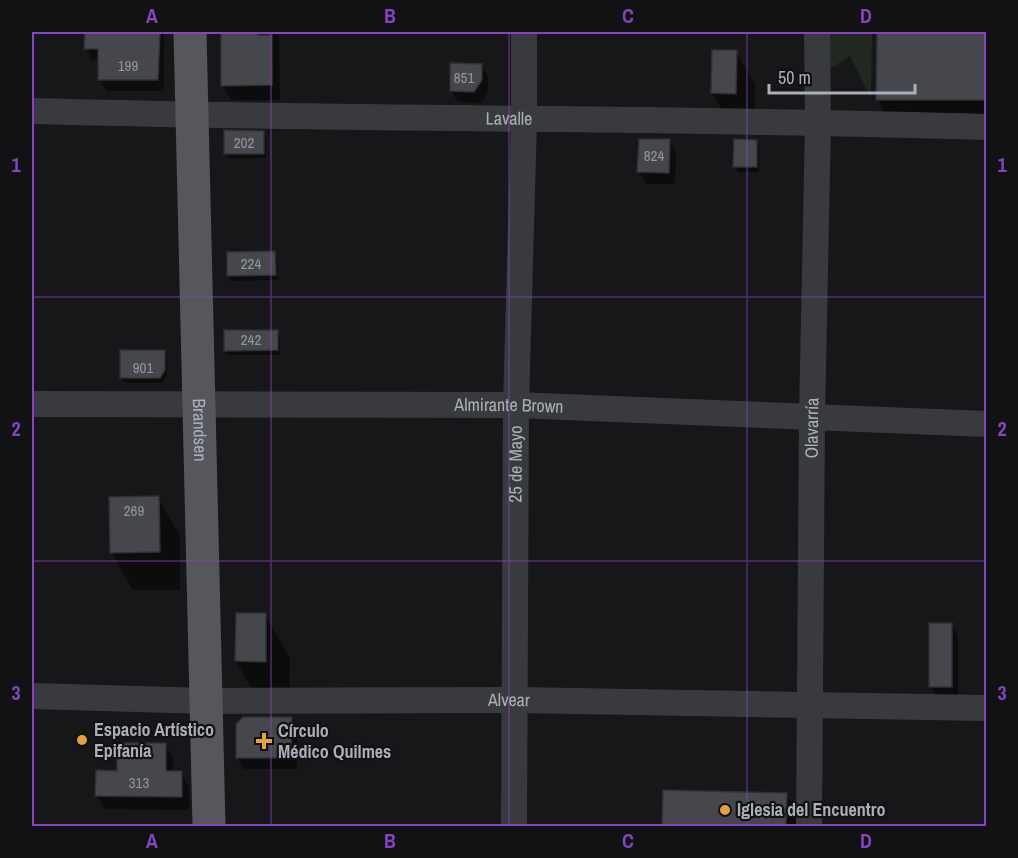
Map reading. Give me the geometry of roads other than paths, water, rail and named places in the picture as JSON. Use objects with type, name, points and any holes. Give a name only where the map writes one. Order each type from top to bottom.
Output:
[{"type":"main road","name":"Brandsen","points":[[190,32],[209,826]]},
{"type":"street","name":"25 de Mayo","points":[[514,826],[516,405],[524,120],[524,32]]},
{"type":"street","name":"Olavarría","points":[[809,826],[812,418],[818,122],[817,32]]},
{"type":"street","name":"Lavalle","points":[[32,111],[524,120],[818,122],[987,127]]},
{"type":"street","name":"Almirante Brown","points":[[32,404],[516,405],[987,424]]},
{"type":"street","name":"Alvear","points":[[32,696],[207,701],[515,700],[987,708]]},
{"type":"place","name":"Espacio Artístico Epifanía","points":[[82,740]]},
{"type":"place","name":"Círculo Médico Quilmes","points":[[264,741]]},
{"type":"place","name":"Iglesia del Encuentro","points":[[725,810]]}]
